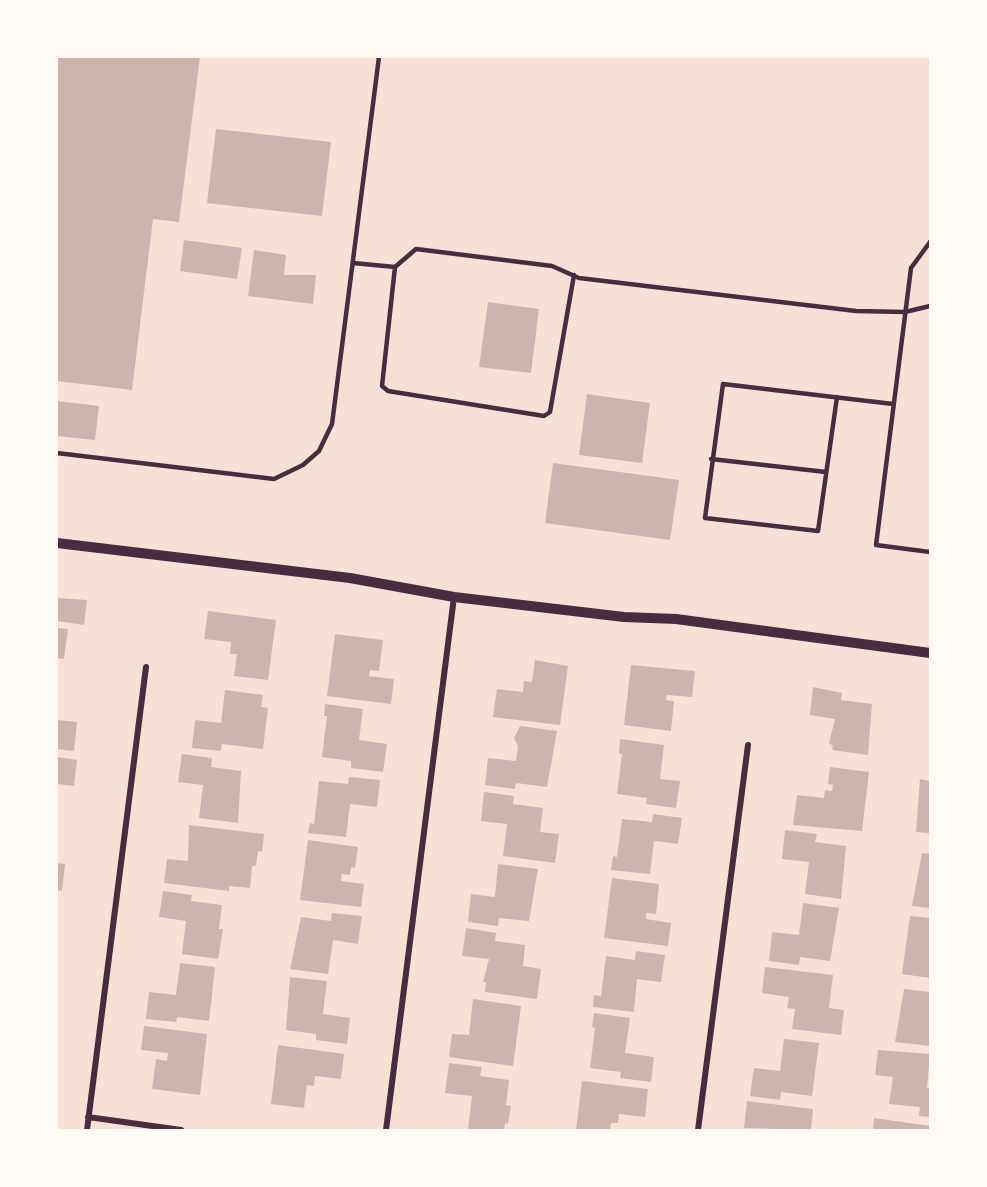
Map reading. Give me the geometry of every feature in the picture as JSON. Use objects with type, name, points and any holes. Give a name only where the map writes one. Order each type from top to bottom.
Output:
[{"type":"street","points":[[57,543],[350,578],[454,597],[624,617],[676,619],[930,653]]},
{"type":"street","points":[[386,1130],[454,597]]},
{"type":"street","points":[[87,1130],[146,667]]},
{"type":"street","points":[[698,1130],[748,745]]},
{"type":"street","points":[[88,1117],[181,1130]]},
{"type":"lane","points":[[57,453],[274,478],[303,465],[319,451],[332,424],[379,57]]},
{"type":"lane","points":[[930,242],[911,268],[876,545],[930,552]]},
{"type":"lane","points":[[574,275],[550,412],[544,416],[388,391],[382,386],[395,267],[416,249],[552,266],[574,275],[856,311],[904,312],[930,306]]},
{"type":"lane","points":[[353,263],[395,267]]},
{"type":"lane","points":[[837,398],[818,531],[705,518],[711,459],[723,384],[893,404]]},
{"type":"lane","points":[[711,459],[826,472]]},
{"type":"building","points":[[57,57],[200,57],[179,222],[153,219],[132,390],[57,381]]},
{"type":"building","points":[[216,129],[331,142],[322,216],[207,203]]},
{"type":"building","points":[[184,240],[242,248],[237,279],[180,271]]},
{"type":"building","points":[[254,250],[286,255],[284,275],[316,275],[313,304],[248,296]]},
{"type":"building","points":[[488,302],[539,309],[531,373],[479,367]]},
{"type":"building","points":[[587,394],[650,403],[642,463],[579,455]]},
{"type":"building","points":[[57,401],[99,406],[95,440],[57,436]]},
{"type":"building","points":[[553,463],[679,480],[670,540],[545,523]]},
{"type":"building","points":[[57,598],[87,600],[84,625],[57,621]]},
{"type":"building","points":[[208,611],[276,620],[268,680],[234,676],[237,654],[230,654],[231,642],[204,639]]},
{"type":"building","points":[[57,628],[68,629],[64,659],[57,658]]},
{"type":"building","points":[[335,634],[383,640],[379,671],[370,670],[369,676],[394,679],[391,704],[327,696]]},
{"type":"building","points":[[535,660],[568,666],[560,725],[493,717],[497,689],[523,692],[524,681],[532,682]]},
{"type":"building","points":[[631,665],[695,671],[692,697],[667,695],[666,700],[674,701],[671,731],[624,725]]},
{"type":"building","points":[[813,687],[842,693],[841,700],[872,704],[868,755],[832,750],[833,746],[829,743],[835,719],[810,715]]},
{"type":"building","points":[[225,690],[263,695],[261,707],[268,708],[263,749],[222,744],[221,751],[192,748],[195,720],[221,723]]},
{"type":"building","points":[[325,704],[363,709],[359,740],[387,744],[383,772],[351,768],[351,761],[322,757],[327,716],[324,716]]},
{"type":"building","points":[[57,720],[77,722],[74,751],[57,749]]},
{"type":"building","points":[[520,726],[557,731],[547,787],[516,783],[515,789],[485,785],[488,758],[516,761],[518,746],[514,738]]},
{"type":"building","points":[[620,739],[664,745],[660,779],[680,781],[676,808],[646,804],[647,798],[617,794],[622,754],[619,753]]},
{"type":"building","points":[[182,754],[212,758],[211,767],[241,771],[238,823],[199,818],[203,785],[178,782]]},
{"type":"building","points":[[57,757],[77,760],[74,786],[57,784]]},
{"type":"building","points":[[830,767],[869,772],[862,831],[793,825],[797,795],[824,798],[825,790],[832,791],[833,785],[828,784]]},
{"type":"building","points":[[349,777],[380,780],[377,807],[350,804],[346,837],[308,833],[310,823],[314,824],[319,781],[348,784]]},
{"type":"building","points":[[920,779],[930,781],[930,833],[916,832]]},
{"type":"building","points":[[484,792],[514,796],[513,804],[543,808],[540,832],[559,834],[555,863],[503,856],[507,824],[481,821]]},
{"type":"building","points":[[653,814],[682,818],[678,844],[654,841],[650,874],[611,870],[613,856],[617,857],[622,819],[652,822]]},
{"type":"building","points":[[189,825],[264,834],[262,852],[258,851],[256,866],[252,866],[250,888],[229,886],[229,891],[164,883],[167,859],[188,861]]},
{"type":"building","points":[[785,830],[817,834],[815,842],[846,846],[841,899],[805,894],[809,862],[782,859]]},
{"type":"building","points":[[308,840],[358,847],[355,868],[351,867],[350,875],[342,874],[341,881],[364,884],[361,907],[300,900]]},
{"type":"building","points":[[922,853],[930,854],[930,908],[912,906]]},
{"type":"building","points":[[57,863],[65,864],[62,891],[57,890]]},
{"type":"building","points":[[498,864],[538,869],[529,921],[499,918],[498,926],[468,922],[471,894],[495,897]]},
{"type":"building","points":[[612,878],[659,884],[656,914],[646,913],[646,919],[671,923],[668,946],[604,938]]},
{"type":"building","points":[[163,891],[192,895],[191,901],[222,905],[219,929],[223,929],[218,959],[182,954],[186,921],[159,917]]},
{"type":"building","points":[[803,903],[839,908],[830,961],[800,957],[799,965],[769,961],[772,932],[799,935]]},
{"type":"building","points":[[332,913],[362,916],[358,944],[333,940],[328,974],[290,969],[301,917],[331,921]]},
{"type":"building","points":[[910,916],[930,918],[930,978],[902,974]]},
{"type":"building","points":[[466,928],[496,933],[495,941],[525,945],[523,966],[541,969],[537,999],[485,992],[486,982],[483,982],[489,959],[462,956]]},
{"type":"building","points":[[636,951],[665,955],[661,982],[637,979],[634,1012],[593,1007],[594,995],[601,996],[606,956],[635,960]]},
{"type":"building","points":[[180,963],[215,967],[209,1021],[177,1017],[176,1022],[146,1019],[149,992],[176,995]]},
{"type":"building","points":[[765,967],[833,975],[829,1008],[844,1010],[841,1035],[792,1029],[795,1009],[787,1008],[789,997],[762,993]]},
{"type":"building","points":[[290,977],[327,981],[323,1014],[350,1018],[347,1044],[316,1040],[316,1034],[286,1030]]},
{"type":"building","points":[[904,989],[930,992],[930,1046],[895,1042]]},
{"type":"building","points":[[473,999],[521,1006],[513,1066],[449,1057],[452,1034],[469,1035]]},
{"type":"building","points":[[594,1013],[630,1018],[625,1053],[654,1057],[651,1082],[620,1078],[621,1072],[590,1068],[595,1028],[592,1027]]},
{"type":"building","points":[[144,1026],[207,1034],[200,1095],[152,1089],[156,1059],[167,1061],[168,1053],[141,1050]]},
{"type":"building","points":[[784,1039],[819,1043],[812,1096],[781,1092],[780,1100],[750,1096],[754,1068],[780,1071]]},
{"type":"building","points":[[278,1045],[344,1054],[341,1079],[315,1076],[314,1086],[307,1085],[304,1108],[271,1104]]},
{"type":"building","points":[[878,1050],[930,1054],[927,1088],[930,1088],[930,1117],[919,1116],[920,1107],[889,1104],[893,1077],[875,1075]]},
{"type":"building","points":[[449,1063],[482,1067],[480,1076],[509,1080],[506,1105],[511,1106],[508,1124],[505,1123],[504,1130],[468,1129],[472,1096],[445,1093]]},
{"type":"building","points":[[582,1081],[648,1089],[645,1117],[619,1114],[618,1123],[611,1123],[610,1130],[576,1130]]},
{"type":"building","points":[[747,1101],[813,1109],[811,1130],[744,1128]]},
{"type":"building","points":[[874,1118],[930,1126],[930,1130],[873,1130]]}]
